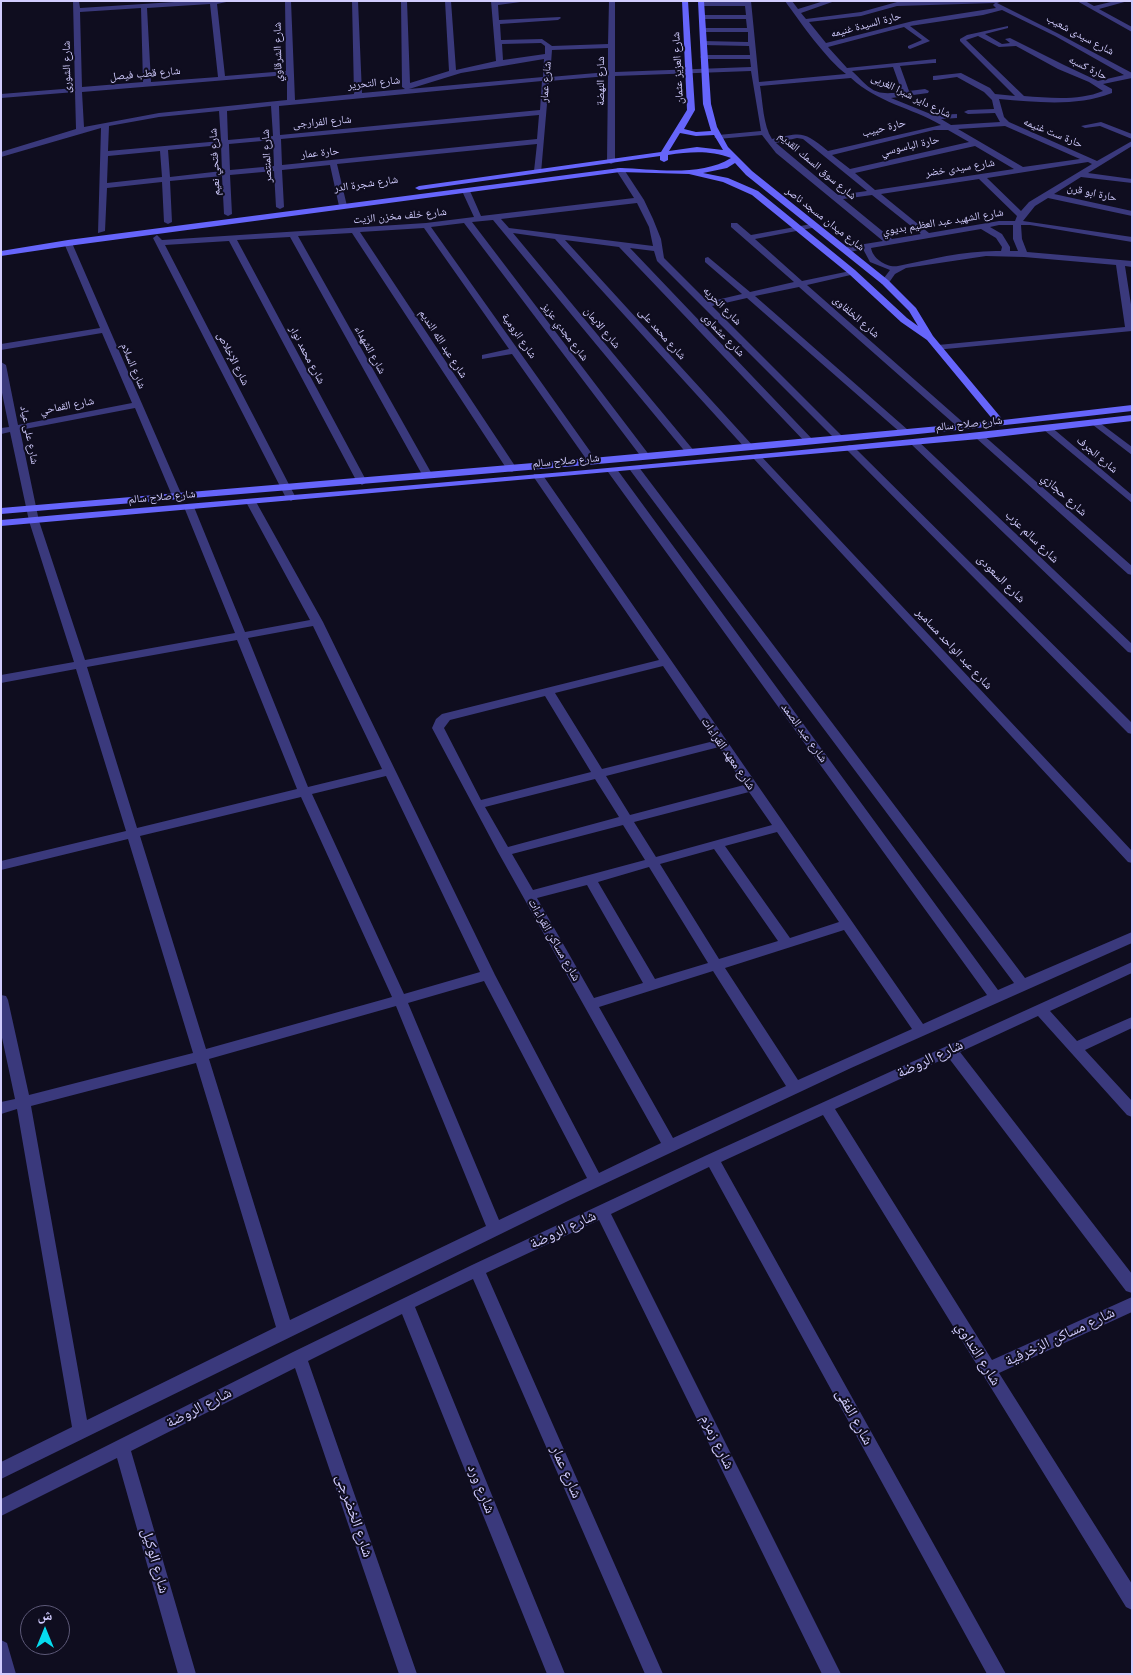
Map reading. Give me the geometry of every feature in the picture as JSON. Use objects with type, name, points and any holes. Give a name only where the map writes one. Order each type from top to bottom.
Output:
[{"type":"street","name":"شارع الشورى","points":[[76,1],[80,131]]},
{"type":"street","points":[[77,10],[228,1]]},
{"type":"street","name":"شارع الشرقاوي","points":[[288,1],[291,102]]},
{"type":"street","points":[[355,1],[358,96]]},
{"type":"street","points":[[404,1],[406,87]]},
{"type":"street","points":[[448,1],[452,71]]},
{"type":"street","points":[[500,62],[494,2],[525,1]]},
{"type":"street","name":"شارع النهضة","points":[[611,162],[612,1]]},
{"type":"street","name":"شارع العزيز عثمان","points":[[664,154],[670,140],[686,122],[691,110],[685,1]]},
{"type":"street","name":"شارع داير شبرا الغربى","points":[[788,1],[844,70],[867,88],[881,97],[932,117],[1022,170]]},
{"type":"street","points":[[796,12],[832,1]]},
{"type":"street","points":[[803,21],[864,16],[897,4],[990,1]]},
{"type":"street","name":"شارع سيدى شعيب","points":[[990,1],[1002,5],[1131,76]]},
{"type":"street","points":[[1080,1],[1132,30]]},
{"type":"street","points":[[1095,8],[1125,1]]},
{"type":"street","points":[[214,2],[222,78]]},
{"type":"street","points":[[705,70],[701,3],[748,3]]},
{"type":"street","name":"شارع سوق السمك القديم","points":[[748,3],[754,69],[764,133],[779,152],[890,242]]},
{"type":"street","name":"حارة السيدة غنيمه","points":[[823,46],[905,25],[961,16],[1002,5]]},
{"type":"street","points":[[144,6],[147,85]]},
{"type":"street","points":[[702,16],[750,17]]},
{"type":"street","points":[[961,16],[989,32]]},
{"type":"street","points":[[496,22],[558,18]]},
{"type":"street","points":[[905,25],[927,41],[910,47]]},
{"type":"street","points":[[1006,28],[962,40],[1020,98]]},
{"type":"street","points":[[702,30],[751,30]]},
{"type":"street","points":[[979,34],[1001,46],[1017,44]]},
{"type":"street","name":"حارة كسبه","points":[[994,96],[1072,99],[1097,96],[1109,91],[1097,83],[1008,39]]},
{"type":"street","name":"شارع عمار","points":[[498,42],[542,41],[548,44],[538,171]]},
{"type":"street","points":[[703,43],[752,44]]},
{"type":"street","points":[[549,48],[612,46]]},
{"type":"street","points":[[393,92],[452,71],[548,56]]},
{"type":"street","points":[[704,56],[753,57]]},
{"type":"street","points":[[844,70],[933,61]]},
{"type":"street","points":[[896,65],[906,93]]},
{"type":"street","name":"شارع التحرير","points":[[1,155],[105,124],[140,118],[393,92],[546,79],[612,74],[754,69]]},
{"type":"street","name":"شارع ميدان مسجد ناصر","points":[[705,70],[709,117],[716,135],[734,158],[749,173],[885,282],[920,320],[930,338],[1001,423]]},
{"type":"street","name":"شارع قطب فيصل","points":[[1,96],[290,73]]},
{"type":"street","points":[[936,78],[958,75],[987,90],[994,96]]},
{"type":"street","points":[[756,84],[851,76]]},
{"type":"street","points":[[1097,83],[1131,76]]},
{"type":"street","points":[[881,97],[925,90]]},
{"type":"street","name":"حارة ست غنيمه","points":[[994,96],[997,101],[998,111],[1006,124],[1098,164]]},
{"type":"street","name":"شارع المنتصر","points":[[275,104],[280,207]]},
{"type":"street","name":"شارع فتحي نعيم","points":[[223,109],[228,214]]},
{"type":"street","points":[[968,112],[998,111]]},
{"type":"street","name":"شارع الفرارجى","points":[[104,154],[543,112]]},
{"type":"street","points":[[932,117],[954,116]]},
{"type":"street","points":[[101,231],[105,124]]},
{"type":"street","name":"حارة حبيب","points":[[826,154],[947,126],[1006,124]]},
{"type":"street","points":[[1085,126],[1101,124],[1132,137]]},
{"type":"street","points":[[678,130],[696,134],[716,135],[764,133]]},
{"type":"street","points":[[770,142],[801,136],[808,139],[927,235]]},
{"type":"street","name":"حارة عمار","points":[[102,186],[540,141]]},
{"type":"street","name":"حارة الباسوسي","points":[[848,172],[976,143]]},
{"type":"street","points":[[1024,254],[1017,238],[1019,218],[1032,204],[1130,145]]},
{"type":"street","points":[[164,148],[168,222]]},
{"type":"street","name":"شارع شجرة الدر","points":[[1,254],[342,203],[538,171],[664,154],[704,149],[717,151],[734,158]]},
{"type":"street","points":[[664,154],[665,163],[674,170]]},
{"type":"street","points":[[689,172],[716,168],[734,158]]},
{"type":"street","name":"شارع سيدى خضر","points":[[836,198],[1088,160]]},
{"type":"street","points":[[333,163],[342,203]]},
{"type":"street","name":"شارع شجرة الدر","points":[[1,245],[280,207],[342,203],[466,190],[620,170],[674,170],[689,172]]},
{"type":"street","name":"شارع الحريه","points":[[620,170],[640,200],[656,234],[660,259],[839,438]]},
{"type":"street","name":"شارع ميدان مسجد ناصر","points":[[689,172],[717,178],[742,186],[755,193],[852,272],[904,320],[930,338]]},
{"type":"street","points":[[1080,175],[1132,181]]},
{"type":"street","points":[[981,176],[1019,218]]},
{"type":"street","points":[[466,190],[479,220]]},
{"type":"street","name":"حارة ابو قرن","points":[[1047,195],[1132,214]]},
{"type":"street","name":"شارع خلف مخزن الزيت","points":[[160,243],[426,225],[640,200]]},
{"type":"street","name":"شارع الايمان","points":[[496,218],[690,452]]},
{"type":"street","name":"شارع الشهيد عبد العظيم بديوي","points":[[846,250],[1019,218],[1132,240]]},
{"type":"street","name":"شارع مجدي عزيز","points":[[467,221],[645,456]]},
{"type":"street","name":"شارع الرومية","points":[[426,225],[592,461]]},
{"type":"street","name":"شارع الخلفاوى","points":[[734,225],[963,427]]},
{"type":"street","points":[[749,238],[814,225]]},
{"type":"street","points":[[982,226],[999,236],[1006,247],[1005,253]]},
{"type":"street","points":[[506,230],[657,249]]},
{"type":"street","name":"شارع عبد الله النديم","points":[[355,231],[512,468]]},
{"type":"street","name":"شارع الإخلاص","points":[[154,232],[289,493]]},
{"type":"street","name":"شارع الشهداء","points":[[293,235],[428,476]]},
{"type":"street","name":"شارع محمد على","points":[[558,236],[749,447]]},
{"type":"street","name":"شارع محمد نوار","points":[[232,239],[362,482]]},
{"type":"street","name":"شارع السلام","points":[[68,243],[178,498]]},
{"type":"street","name":"شارع عشماوى","points":[[621,244],[809,441]]},
{"type":"street","points":[[867,247],[867,253],[872,260],[881,265],[898,269]]},
{"type":"street","points":[[885,282],[892,272],[898,269],[966,255],[1024,254],[1132,264]]},
{"type":"street","points":[[708,260],[905,432]]},
{"type":"street","points":[[938,348],[1131,330],[1120,263]]},
{"type":"street","points":[[705,305],[852,272]]},
{"type":"street","points":[[1,347],[105,330]]},
{"type":"street","points":[[485,356],[516,351]]},
{"type":"street","name":"شارع على عياد","points":[[1,365],[32,515],[134,834],[285,1329]]},
{"type":"street","name":"شارع القماحي","points":[[1,431],[138,405]]},
{"type":"street","name":"شارع صلاح سالم","points":[[1,512],[32,515],[251,502],[289,493],[362,482],[963,427],[1132,408]]},
{"type":"street","name":"شارع صلاح سالم","points":[[1,523],[32,515],[178,498],[289,493],[612,470],[979,436],[1132,418]]},
{"type":"street","points":[[1096,423],[1132,452]]},
{"type":"street","name":"شارع الجرف","points":[[1047,428],[1132,500]]},
{"type":"street","name":"شارع حجازي","points":[[979,436],[1132,572]]},
{"type":"street","name":"شارع سالم عزب","points":[[914,442],[1132,650]]},
{"type":"street","name":"شارع السعودى","points":[[850,448],[1132,730]]},
{"type":"street","name":"شارع عبد الواحد مسامير","points":[[757,457],[1132,859]]},
{"type":"street","name":"شارع عبد الصمد","points":[[634,468],[1022,984]]},
{"type":"street","name":"شارع عبد الصمد","points":[[612,470],[995,996]]},
{"type":"street","name":"شارع معهد القراءات","points":[[538,476],[920,1030]]},
{"type":"street","points":[[251,502],[316,622],[488,975],[596,1182]]},
{"type":"street","points":[[189,507],[305,793],[400,1000],[495,1230]]},
{"type":"street","points":[[1,679],[80,663],[316,622]]},
{"type":"street","points":[[666,662],[548,692],[716,966],[795,1088]]},
{"type":"street","name":"شارع مساكن القراءات","points":[[548,692],[446,717],[438,725],[439,732],[504,852],[671,1147]]},
{"type":"street","points":[[478,805],[721,744]]},
{"type":"street","points":[[1,866],[389,771]]},
{"type":"street","points":[[504,852],[751,787]]},
{"type":"street","points":[[529,896],[779,827]]},
{"type":"street","points":[[717,844],[787,944]]},
{"type":"street","points":[[590,879],[651,986]]},
{"type":"street","points":[[591,1004],[846,925]]},
{"type":"street","points":[[1,1471],[285,1329],[795,1088],[995,996],[1132,937]]},
{"type":"street","name":"شارع الروضة","points":[[1,1508],[477,1270],[712,1159],[1132,967]]},
{"type":"street","points":[[1,1108],[202,1056],[488,975]]},
{"type":"street","points":[[1,1000],[23,1101],[81,1431]]},
{"type":"street","points":[[1040,1009],[1132,1111]]},
{"type":"street","points":[[1076,1048],[1132,1022]]},
{"type":"street","points":[[951,1050],[1132,1286]]},
{"type":"street","name":"شارع التداوي","points":[[826,1107],[1132,1601]]},
{"type":"street","name":"شارع الفقى","points":[[712,1159],[997,1674]]},
{"type":"street","name":"شارع زمزم","points":[[602,1211],[832,1674]]},
{"type":"street","name":"شارع عمار","points":[[477,1270],[654,1674]]},
{"type":"street","name":"شارع ورد","points":[[406,1304],[556,1674]]},
{"type":"street","name":"شارع مساكن الزخرفية","points":[[988,1370],[1132,1304]]},
{"type":"street","name":"شارع الخضرجى","points":[[299,1358],[408,1674]]},
{"type":"street","name":"شارع الوكيل","points":[[122,1447],[187,1674]]},
{"type":"street","points":[[1,1649],[7,1674]]}]
